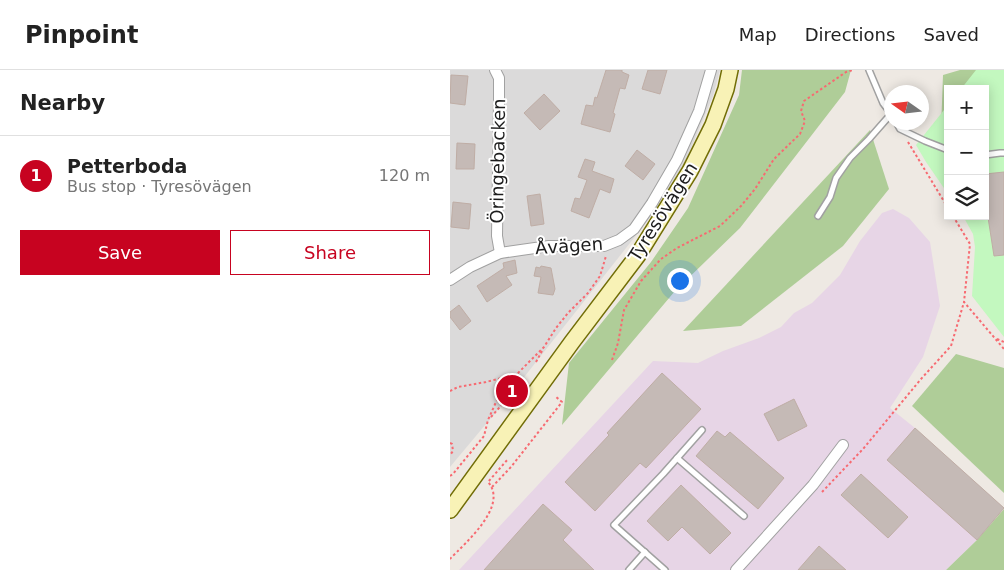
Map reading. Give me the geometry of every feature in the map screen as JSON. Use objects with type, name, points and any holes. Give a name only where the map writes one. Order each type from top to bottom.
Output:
[{"type":"main road","name":"Tyresövägen","points":[[450,510],[638,255],[690,172],[713,125],[726,89],[730,70]]},
{"type":"main road","name":"Tyresövägen","points":[[450,492],[539,375],[572,342]]},
{"type":"street","name":"Öringebacken","points":[[495,70],[498,78],[499,93],[497,236],[500,253]]},
{"type":"street","name":"Åvägen","points":[[450,280],[470,267],[500,253],[549,246],[604,246],[619,240],[634,229],[652,203],[677,160],[699,111],[712,70]]},
{"type":"street","points":[[736,570],[813,485],[843,445]]},
{"type":"lane","points":[[869,70],[884,104]]},
{"type":"lane","points":[[818,216],[830,197],[836,178],[850,158],[884,123]]},
{"type":"lane","points":[[902,130],[925,142],[944,149]]},
{"type":"lane","points":[[989,154],[1004,154]]},
{"type":"lane","points":[[666,570],[614,525],[702,430]]},
{"type":"lane","points":[[677,458],[744,516]]},
{"type":"lane","points":[[629,570],[645,552]]},
{"type":"path","points":[[612,360],[618,343],[624,310],[641,281],[661,259],[677,248],[720,226],[742,206],[774,159],[800,134],[805,121],[801,111],[804,101],[846,72],[853,70]]},
{"type":"path","points":[[901,130],[944,201]]},
{"type":"path","points":[[863,449],[951,346],[964,302],[970,244],[955,220]]},
{"type":"path","points":[[536,362],[556,328],[568,313],[588,294],[600,276],[609,244]]},
{"type":"path","points":[[964,302],[1004,349]]},
{"type":"path","points":[[995,338],[1004,342]]},
{"type":"path","points":[[450,476],[484,436],[488,420],[496,402],[517,374],[544,347]]},
{"type":"path","points":[[450,391],[458,387],[517,374]]},
{"type":"path","points":[[492,487],[562,402],[555,396]]},
{"type":"path","points":[[488,420],[506,400]]},
{"type":"path","points":[[450,443],[452,444],[453,451],[450,455]]},
{"type":"path","points":[[450,559],[479,529],[485,520],[493,502],[492,487],[488,482],[508,459]]},
{"type":"shaded area","points":[[450,70],[720,70],[713,96],[675,186],[506,400],[450,467]]},
{"type":"shaded area","points":[[893,209],[909,218],[930,242],[940,306],[923,357],[890,408],[1004,508],[977,540],[946,570],[459,570],[653,361],[698,363],[781,327],[794,313],[812,303],[840,275],[860,241],[882,213]]},
{"type":"green space","points":[[742,70],[851,70],[845,92],[740,228],[675,291],[562,425],[569,363],[651,262],[688,208],[739,95]]},
{"type":"green space","points":[[960,70],[1004,70],[989,85],[944,85],[944,129],[941,129],[943,75]]},
{"type":"green space","points":[[976,70],[1004,70],[1004,337],[972,296],[975,247],[973,234],[965,220],[989,220],[989,85],[964,85]]},
{"type":"green space","points":[[944,110],[944,188],[916,145]]},
{"type":"green space","points":[[870,130],[889,189],[843,246],[741,326],[683,331]]},
{"type":"green space","points":[[956,354],[1004,368],[1004,493],[912,406]]},
{"type":"green space","points":[[1004,509],[1004,570],[946,570],[977,540]]},
{"type":"building","points":[[606,70],[622,70],[622,72],[629,75],[625,89],[620,88],[610,132],[581,124],[586,105],[593,106],[595,97],[597,98]]},
{"type":"building","points":[[648,70],[667,70],[660,94],[642,89]]},
{"type":"building","points":[[451,75],[468,76],[465,105],[450,103]]},
{"type":"building","points":[[544,94],[560,111],[540,130],[524,113]]},
{"type":"building","points":[[457,143],[475,144],[474,169],[456,169]]},
{"type":"building","points":[[637,150],[655,164],[643,180],[625,166]]},
{"type":"building","points":[[585,159],[595,162],[592,171],[614,179],[610,193],[600,189],[589,218],[571,211],[575,198],[580,199],[587,180],[578,177]]},
{"type":"building","points":[[1004,172],[1004,255],[994,256],[988,220],[989,174]]},
{"type":"building","points":[[540,194],[544,224],[531,226],[527,196]]},
{"type":"building","points":[[453,202],[471,204],[469,229],[451,227]]},
{"type":"building","points":[[515,260],[517,273],[506,276],[512,285],[487,302],[477,286],[504,268],[503,263]]},
{"type":"building","points":[[541,266],[551,268],[555,289],[553,295],[538,293],[541,277],[534,276],[536,267],[540,268]]},
{"type":"building","points":[[459,305],[471,321],[460,330],[450,317],[450,312]]},
{"type":"building","points":[[662,373],[701,409],[646,468],[640,463],[595,511],[565,482],[609,435],[607,433]]},
{"type":"building","points":[[794,399],[807,426],[778,441],[764,414]]},
{"type":"building","points":[[915,428],[1004,508],[977,540],[887,460]]},
{"type":"building","points":[[717,431],[725,437],[730,432],[784,478],[758,509],[696,456]]},
{"type":"building","points":[[861,474],[908,517],[888,538],[841,495]]},
{"type":"building","points":[[681,485],[731,533],[710,554],[682,527],[668,541],[647,521]]},
{"type":"building","points":[[543,504],[572,530],[563,540],[594,570],[484,570]]},
{"type":"building","points":[[819,546],[846,570],[798,570]]},
{"type":"place","name":"Petterboda","points":[[512,391]]}]
